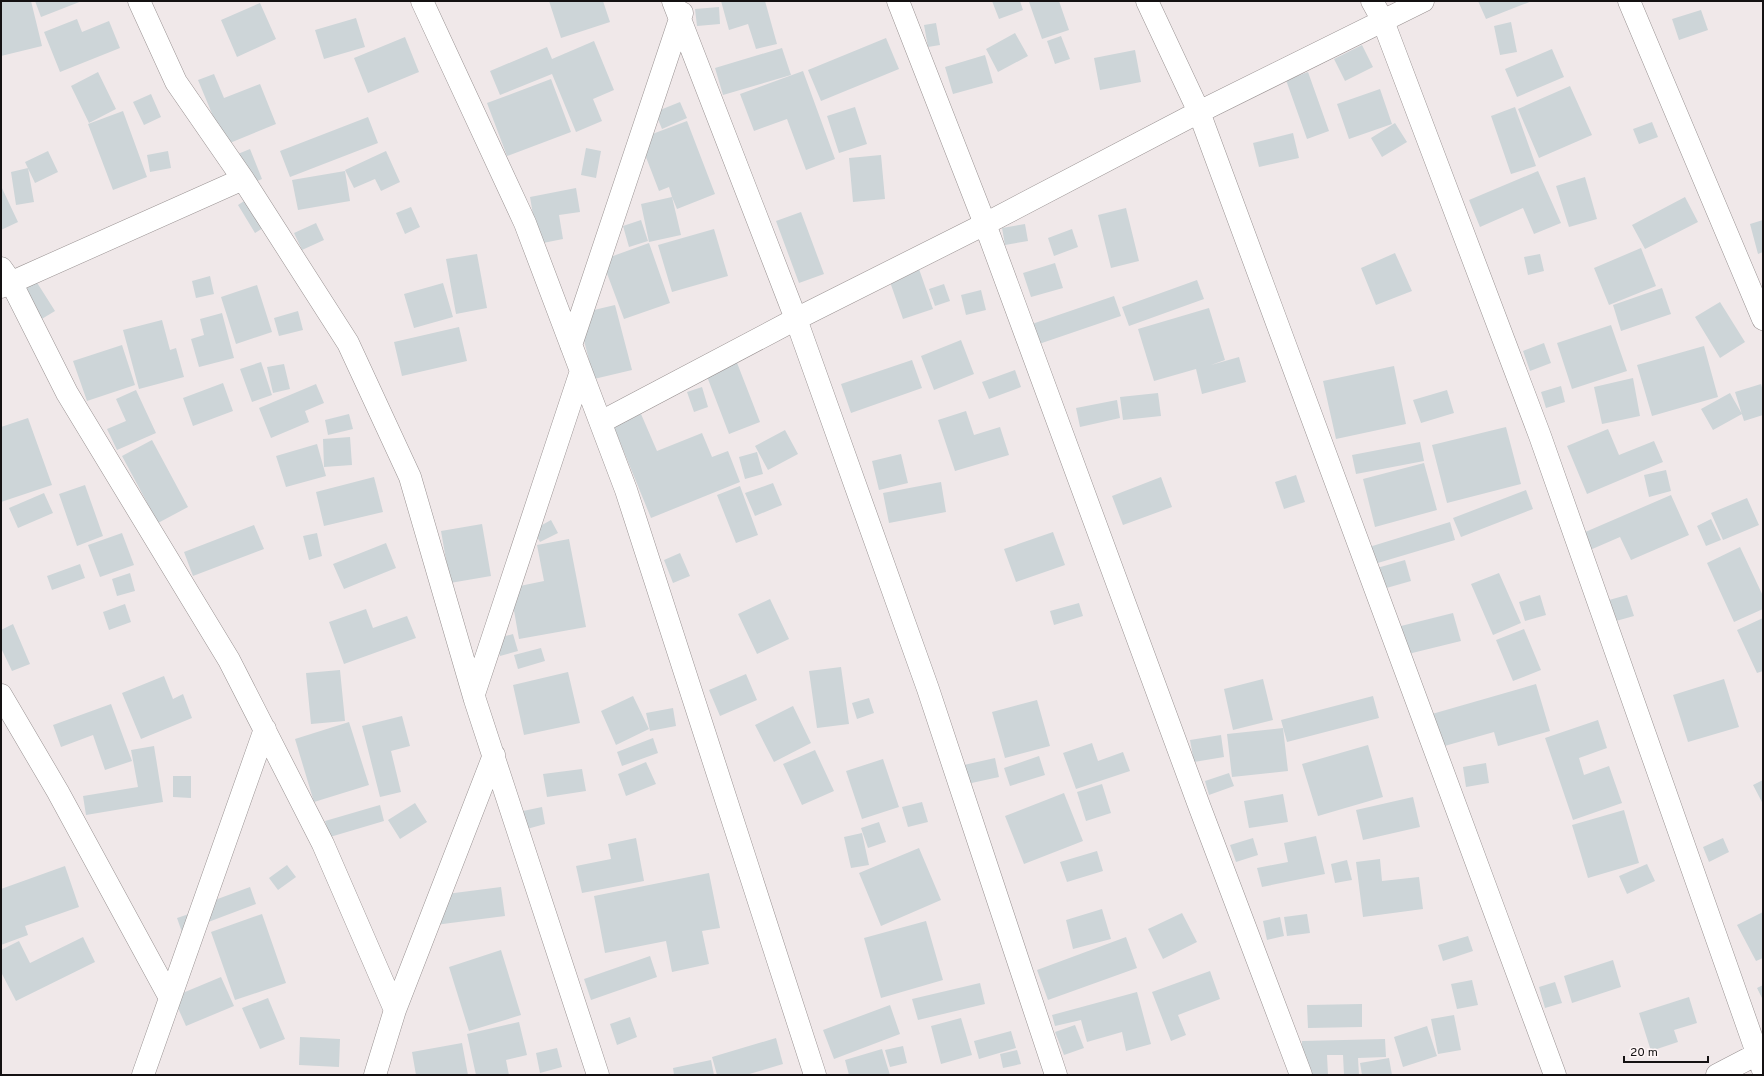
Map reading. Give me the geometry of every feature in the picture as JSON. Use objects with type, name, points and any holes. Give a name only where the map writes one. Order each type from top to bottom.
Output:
[{"type":"street","points":[[139,1],[176,82],[243,179],[348,343],[410,477],[474,694],[598,1075]]},
{"type":"street","points":[[422,1],[526,223],[626,490],[815,1075]]},
{"type":"street","points":[[898,1],[985,224],[1197,800],[1301,1075]]},
{"type":"street","points":[[1147,1],[1198,112],[1555,1075]]},
{"type":"street","points":[[1372,1],[1383,21],[1540,436],[1761,1058],[1717,1075]]},
{"type":"street","points":[[600,422],[796,319],[985,224],[1198,112],[1423,1]]},
{"type":"street","points":[[1629,1],[1763,319]]},
{"type":"street","points":[[571,344],[680,7]]},
{"type":"street","points":[[680,7],[796,319],[928,689],[1056,1075]]},
{"type":"street","points":[[243,179],[4,279],[67,393],[230,660],[323,844],[395,1010]]},
{"type":"street","points":[[474,694],[581,371]]},
{"type":"street","points":[[1,695],[58,792],[170,998]]},
{"type":"street","points":[[143,1075],[265,729]]},
{"type":"street","points":[[375,1075],[395,1010],[494,754]]},
{"type":"building","points":[[1,1],[31,1],[42,46],[1,56]]},
{"type":"building","points":[[35,1],[82,1],[41,17]]},
{"type":"building","points":[[549,1],[603,1],[610,22],[561,38]]},
{"type":"building","points":[[721,1],[765,1],[777,44],[756,49],[748,24],[729,30]]},
{"type":"building","points":[[992,1],[1020,1],[1023,10],[999,19]]},
{"type":"building","points":[[1059,1],[1069,30],[1042,39],[1029,2]]},
{"type":"building","points":[[1478,1],[1532,1],[1486,19]]},
{"type":"building","points":[[260,3],[276,39],[237,57],[221,20]]},
{"type":"building","points":[[719,7],[720,24],[697,26],[695,9]]},
{"type":"building","points":[[1701,10],[1708,30],[1679,40],[1672,19]]},
{"type":"building","points":[[356,18],[365,47],[324,59],[315,30]]},
{"type":"building","points":[[77,19],[82,32],[109,21],[120,48],[60,72],[44,32]]},
{"type":"building","points":[[1511,22],[1517,52],[1500,55],[1494,26]]},
{"type":"building","points":[[936,23],[940,45],[928,47],[924,25]]},
{"type":"building","points":[[1015,33],[1028,56],[998,72],[986,49]]},
{"type":"building","points":[[1061,36],[1070,59],[1055,64],[1047,41]]},
{"type":"building","points":[[405,37],[419,72],[368,93],[354,58]]},
{"type":"building","points":[[886,38],[899,69],[821,101],[808,70]]},
{"type":"building","points":[[594,41],[614,90],[593,99],[602,121],[576,132],[552,74],[500,95],[490,71],[547,47],[552,59]]},
{"type":"building","points":[[1362,45],[1373,67],[1345,81],[1334,59]]},
{"type":"building","points":[[782,48],[791,75],[723,95],[715,68]]},
{"type":"building","points":[[1552,49],[1564,77],[1517,97],[1505,69]]},
{"type":"building","points":[[1135,50],[1141,82],[1100,90],[1094,58]]},
{"type":"building","points":[[985,55],[993,83],[953,94],[945,67]]},
{"type":"building","points":[[803,71],[835,159],[806,170],[787,119],[754,131],[740,94]]},
{"type":"building","points":[[98,72],[116,109],[89,123],[71,86]]},
{"type":"building","points":[[1308,72],[1329,131],[1307,139],[1286,80]]},
{"type":"building","points":[[214,74],[224,98],[260,84],[276,124],[225,145],[198,80]]},
{"type":"building","points":[[551,79],[571,132],[507,156],[487,103]]},
{"type":"building","points":[[1570,86],[1592,135],[1539,158],[1518,109]]},
{"type":"building","points":[[1380,89],[1392,124],[1349,139],[1337,104]]},
{"type":"building","points":[[151,94],[161,117],[144,125],[133,102]]},
{"type":"building","points":[[680,102],[687,118],[662,129],[655,112]]},
{"type":"building","points":[[855,107],[867,144],[839,153],[827,116]]},
{"type":"building","points":[[1515,107],[1536,166],[1511,174],[1491,116]]},
{"type":"building","points":[[123,111],[147,177],[113,190],[88,124]]},
{"type":"building","points":[[368,117],[378,143],[290,177],[280,151]]},
{"type":"building","points":[[687,121],[715,194],[677,209],[669,187],[659,191],[639,139]]},
{"type":"building","points":[[1652,122],[1658,137],[1639,144],[1633,129]]},
{"type":"building","points":[[1395,123],[1407,142],[1382,157],[1371,138]]},
{"type":"building","points":[[1293,133],[1299,158],[1259,167],[1253,143]]},
{"type":"building","points":[[586,148],[601,151],[596,178],[581,175]]},
{"type":"building","points":[[250,149],[262,179],[245,186],[233,156]]},
{"type":"building","points":[[48,151],[58,172],[35,183],[25,162]]},
{"type":"building","points":[[168,151],[171,168],[150,172],[147,155]]},
{"type":"building","points":[[386,151],[400,182],[381,191],[375,179],[354,188],[345,170]]},
{"type":"building","points":[[881,155],[885,199],[853,202],[849,158]]},
{"type":"building","points":[[28,168],[34,202],[16,205],[11,172]]},
{"type":"building","points":[[345,171],[350,201],[298,210],[292,180]]},
{"type":"building","points":[[1538,171],[1561,223],[1534,234],[1523,208],[1480,227],[1469,200]]},
{"type":"building","points":[[1585,177],[1597,219],[1569,227],[1556,186]]},
{"type":"building","points":[[1,186],[18,222],[1,230]]},
{"type":"building","points":[[576,188],[580,212],[559,215],[563,239],[538,244],[530,197]]},
{"type":"building","points":[[258,192],[276,220],[255,233],[238,205]]},
{"type":"building","points":[[672,197],[681,235],[649,242],[641,204]]},
{"type":"building","points":[[1685,197],[1698,222],[1645,249],[1632,225]]},
{"type":"building","points":[[411,207],[420,227],[405,234],[396,213]]},
{"type":"building","points":[[1126,208],[1139,261],[1111,268],[1098,215]]},
{"type":"building","points":[[801,212],[824,274],[799,283],[776,221]]},
{"type":"building","points":[[641,220],[648,241],[629,247],[623,226]]},
{"type":"building","points":[[1763,220],[1763,252],[1758,254],[1750,224]]},
{"type":"building","points":[[316,223],[324,240],[302,250],[294,233]]},
{"type":"building","points":[[1025,224],[1028,241],[1005,245],[1002,228]]},
{"type":"building","points":[[714,229],[728,276],[672,292],[658,245]]},
{"type":"building","points":[[1072,229],[1078,247],[1054,256],[1048,238]]},
{"type":"building","points":[[649,243],[670,303],[624,319],[602,260]]},
{"type":"building","points":[[1641,248],[1656,286],[1609,305],[1594,268]]},
{"type":"building","points":[[1395,253],[1412,291],[1376,305],[1361,268]]},
{"type":"building","points":[[477,254],[487,308],[456,314],[446,259]]},
{"type":"building","points":[[1540,254],[1544,271],[1528,275],[1524,257]]},
{"type":"building","points":[[1055,263],[1063,288],[1031,297],[1023,273]]},
{"type":"building","points":[[919,269],[933,309],[903,319],[889,279]]},
{"type":"building","points":[[29,270],[55,311],[35,323],[10,282]]},
{"type":"building","points":[[210,276],[214,294],[196,298],[192,281]]},
{"type":"building","points":[[1197,280],[1204,299],[1129,326],[1122,307]]},
{"type":"building","points":[[443,283],[453,317],[414,328],[404,294]]},
{"type":"building","points":[[944,284],[950,301],[935,306],[929,289]]},
{"type":"building","points":[[257,285],[272,332],[236,344],[221,297]]},
{"type":"building","points":[[1662,288],[1671,314],[1621,331],[1613,305]]},
{"type":"building","points":[[981,290],[986,310],[966,315],[961,295]]},
{"type":"building","points":[[1114,296],[1121,316],[1039,344],[1032,324]]},
{"type":"building","points":[[1720,302],[1745,342],[1720,358],[1695,317]]},
{"type":"building","points":[[615,305],[632,370],[594,379],[577,314]]},
{"type":"building","points":[[1209,308],[1225,360],[1211,365],[1239,357],[1246,382],[1202,394],[1196,369],[1154,381],[1138,329]]},
{"type":"building","points":[[298,311],[303,330],[279,336],[274,318]]},
{"type":"building","points":[[222,313],[234,358],[199,367],[191,339],[204,335],[200,319]]},
{"type":"building","points":[[162,320],[170,350],[176,348],[184,377],[139,389],[123,330]]},
{"type":"building","points":[[1611,325],[1627,371],[1572,389],[1557,343]]},
{"type":"building","points":[[459,327],[467,361],[402,376],[394,342]]},
{"type":"building","points":[[961,340],[974,374],[934,390],[921,356]]},
{"type":"building","points":[[1544,343],[1551,363],[1530,371],[1523,351]]},
{"type":"building","points":[[122,345],[135,385],[87,401],[73,361]]},
{"type":"building","points":[[1704,346],[1718,397],[1652,416],[1637,365]]},
{"type":"building","points":[[734,355],[760,422],[729,434],[703,366]]},
{"type":"building","points":[[912,360],[922,388],[851,413],[841,384]]},
{"type":"building","points":[[261,362],[272,395],[252,402],[240,369]]},
{"type":"building","points":[[284,364],[290,389],[273,393],[267,367]]},
{"type":"building","points":[[1394,366],[1406,424],[1336,439],[1323,381]]},
{"type":"building","points":[[1015,370],[1021,387],[989,399],[982,382]]},
{"type":"building","points":[[1633,378],[1640,416],[1602,424],[1594,387]]},
{"type":"building","points":[[223,383],[233,411],[193,426],[183,398]]},
{"type":"building","points":[[316,384],[324,403],[305,411],[309,422],[271,438],[259,408]]},
{"type":"building","points":[[1761,384],[1763,391],[1763,415],[1744,421],[1735,392]]},
{"type":"building","points":[[1561,386],[1565,402],[1546,408],[1541,392]]},
{"type":"building","points":[[702,387],[708,407],[694,412],[687,392]]},
{"type":"building","points":[[136,390],[156,433],[117,450],[107,429],[126,421],[116,399]]},
{"type":"building","points":[[1447,390],[1454,413],[1421,423],[1413,400]]},
{"type":"building","points":[[1158,393],[1161,416],[1123,420],[1120,397]]},
{"type":"building","points":[[1730,393],[1742,414],[1713,430],[1701,409]]},
{"type":"building","points":[[1117,400],[1120,418],[1080,427],[1076,408]]},
{"type":"building","points":[[966,411],[974,435],[1000,427],[1009,455],[955,471],[938,420]]},
{"type":"building","points":[[349,414],[353,429],[328,435],[325,420]]},
{"type":"building","points":[[641,414],[657,451],[702,433],[712,457],[728,451],[740,482],[651,518],[613,425]]},
{"type":"building","points":[[28,418],[52,485],[1,502],[1,427]]},
{"type":"building","points":[[1506,427],[1521,484],[1447,503],[1432,445]]},
{"type":"building","points":[[1608,429],[1619,455],[1654,441],[1663,462],[1587,494],[1567,446]]},
{"type":"building","points":[[785,430],[798,454],[768,470],[755,446]]},
{"type":"building","points":[[350,437],[352,465],[324,467],[323,439]]},
{"type":"building","points":[[152,440],[188,507],[158,523],[122,456]]},
{"type":"building","points":[[1420,442],[1424,461],[1356,474],[1352,455]]},
{"type":"building","points":[[317,444],[326,476],[286,487],[276,456]]},
{"type":"building","points":[[757,452],[763,474],[745,479],[739,457]]},
{"type":"building","points":[[901,454],[908,483],[879,490],[872,461]]},
{"type":"building","points":[[1424,463],[1437,510],[1375,527],[1363,479]]},
{"type":"building","points":[[1666,470],[1671,491],[1649,497],[1644,475]]},
{"type":"building","points":[[1296,475],[1305,502],[1284,509],[1275,482]]},
{"type":"building","points":[[374,477],[383,512],[324,526],[316,492]]},
{"type":"building","points":[[1161,477],[1172,507],[1123,525],[1112,496]]},
{"type":"building","points":[[941,482],[946,512],[889,523],[883,493]]},
{"type":"building","points":[[773,483],[782,505],[755,516],[745,493]]},
{"type":"building","points":[[85,485],[103,536],[77,546],[59,494]]},
{"type":"building","points":[[740,486],[758,535],[736,543],[717,495]]},
{"type":"building","points":[[1526,490],[1533,509],[1461,537],[1453,518]]},
{"type":"building","points":[[44,493],[53,513],[18,528],[9,508]]},
{"type":"building","points":[[1671,495],[1689,535],[1631,560],[1620,537],[1590,550],[1583,533]]},
{"type":"building","points":[[1747,498],[1759,525],[1723,540],[1711,513]]},
{"type":"building","points":[[1711,519],[1721,540],[1706,546],[1697,526]]},
{"type":"building","points":[[551,520],[558,533],[540,542],[533,530]]},
{"type":"building","points":[[1450,522],[1455,540],[1371,565],[1366,548]]},
{"type":"building","points":[[482,524],[491,576],[450,583],[441,531]]},
{"type":"building","points":[[254,525],[264,549],[193,576],[184,552]]},
{"type":"building","points":[[1053,532],[1065,565],[1016,582],[1004,549]]},
{"type":"building","points":[[122,533],[134,565],[100,577],[88,545]]},
{"type":"building","points":[[317,533],[322,556],[309,560],[303,536]]},
{"type":"building","points":[[569,539],[586,627],[519,639],[510,588],[544,581],[537,545]]},
{"type":"building","points":[[386,543],[396,568],[344,589],[333,564]]},
{"type":"building","points":[[1740,547],[1763,596],[1763,609],[1734,622],[1707,563]]},
{"type":"building","points":[[680,553],[690,576],[673,583],[664,560]]},
{"type":"building","points":[[1405,560],[1411,581],[1383,589],[1377,568]]},
{"type":"building","points":[[80,564],[85,578],[52,590],[47,576]]},
{"type":"building","points":[[130,573],[135,591],[117,596],[112,579]]},
{"type":"building","points":[[1499,573],[1521,623],[1493,635],[1471,584]]},
{"type":"building","points":[[1540,595],[1546,615],[1525,621],[1519,602]]},
{"type":"building","points":[[1627,595],[1634,616],[1616,621],[1609,600]]},
{"type":"building","points":[[770,599],[789,639],[757,654],[738,614]]},
{"type":"building","points":[[1079,603],[1083,616],[1054,625],[1050,611]]},
{"type":"building","points":[[125,604],[131,622],[109,630],[103,612]]},
{"type":"building","points":[[366,609],[373,628],[407,616],[416,638],[344,664],[329,622]]},
{"type":"building","points":[[1453,613],[1461,641],[1404,655],[1397,627]]},
{"type":"building","points":[[1763,618],[1763,671],[1757,673],[1737,630]]},
{"type":"building","points":[[13,624],[30,664],[12,671],[1,648],[1,630]]},
{"type":"building","points":[[1524,629],[1541,670],[1513,681],[1496,640]]},
{"type":"building","points":[[513,634],[518,651],[500,656],[495,639]]},
{"type":"building","points":[[541,648],[545,661],[518,669],[514,655]]},
{"type":"building","points":[[841,667],[849,724],[817,728],[809,671]]},
{"type":"building","points":[[340,670],[345,721],[311,724],[306,673]]},
{"type":"building","points":[[568,672],[580,723],[524,735],[513,685]]},
{"type":"building","points":[[746,674],[757,700],[720,716],[709,690]]},
{"type":"building","points":[[164,676],[173,699],[183,694],[192,718],[141,739],[122,693]]},
{"type":"building","points":[[1263,679],[1273,720],[1233,730],[1224,689]]},
{"type":"building","points":[[1724,679],[1739,727],[1688,742],[1673,695]]},
{"type":"building","points":[[1536,684],[1550,731],[1498,746],[1494,732],[1441,747],[1432,714]]},
{"type":"building","points":[[633,696],[649,729],[616,745],[601,711]]},
{"type":"building","points":[[1373,696],[1379,718],[1287,742],[1281,720]]},
{"type":"building","points":[[869,698],[874,713],[857,719],[852,703]]},
{"type":"building","points":[[1037,700],[1050,746],[1005,758],[992,712]]},
{"type":"building","points":[[111,704],[132,761],[105,770],[93,735],[61,747],[53,725]]},
{"type":"building","points":[[793,706],[811,743],[774,762],[755,725]]},
{"type":"building","points":[[673,708],[676,726],[650,731],[646,713]]},
{"type":"building","points":[[402,716],[410,746],[391,751],[401,792],[380,797],[362,726]]},
{"type":"building","points":[[1598,720],[1607,748],[1579,758],[1584,775],[1609,766],[1622,803],[1573,820],[1545,738]]},
{"type":"building","points":[[349,722],[369,785],[314,802],[295,739]]},
{"type":"building","points":[[1283,728],[1288,771],[1232,777],[1227,734]]},
{"type":"building","points":[[1221,735],[1224,757],[1194,762],[1190,740]]},
{"type":"building","points":[[653,738],[658,753],[622,766],[617,752]]},
{"type":"building","points":[[1092,743],[1098,761],[1123,752],[1130,771],[1076,789],[1063,753]]},
{"type":"building","points":[[1368,745],[1383,797],[1318,816],[1302,764]]},
{"type":"building","points":[[154,746],[163,802],[86,815],[83,796],[138,787],[131,750]]},
{"type":"building","points":[[815,750],[834,791],[802,805],[783,764]]},
{"type":"building","points":[[1039,756],[1045,775],[1010,786],[1004,768]]},
{"type":"building","points":[[995,758],[999,777],[967,784],[964,765]]},
{"type":"building","points":[[883,759],[899,807],[862,819],[846,771]]},
{"type":"building","points":[[646,762],[656,784],[626,796],[618,774]]},
{"type":"building","points":[[1486,763],[1489,783],[1466,787],[1463,767]]},
{"type":"building","points":[[582,769],[586,791],[547,797],[543,774]]},
{"type":"building","points":[[1229,773],[1234,786],[1209,795],[1205,781]]},
{"type":"building","points":[[173,776],[191,776],[191,798],[173,797]]},
{"type":"building","points":[[1763,780],[1763,804],[1753,785]]},
{"type":"building","points":[[1102,784],[1111,813],[1086,821],[1077,792]]},
{"type":"building","points":[[1064,793],[1083,841],[1024,864],[1005,816]]},
{"type":"building","points":[[1283,794],[1288,822],[1249,828],[1244,801]]},
{"type":"building","points":[[1413,797],[1420,827],[1363,840],[1356,810]]},
{"type":"building","points":[[922,802],[928,822],[908,827],[902,807]]},
{"type":"building","points":[[415,803],[427,822],[400,839],[388,820]]},
{"type":"building","points":[[380,805],[384,821],[330,837],[325,821]]},
{"type":"building","points":[[542,807],[545,824],[527,829],[523,811]]},
{"type":"building","points":[[1624,810],[1639,863],[1588,878],[1572,825]]},
{"type":"building","points":[[879,822],[886,842],[868,848],[861,828]]},
{"type":"building","points":[[862,833],[869,865],[851,868],[844,837]]},
{"type":"building","points":[[1316,836],[1325,874],[1262,887],[1257,868],[1288,862],[1284,843]]},
{"type":"building","points":[[636,838],[644,881],[582,893],[576,866],[611,859],[608,844]]},
{"type":"building","points":[[1253,838],[1258,855],[1236,862],[1230,845]]},
{"type":"building","points":[[1723,838],[1729,852],[1709,862],[1703,847]]},
{"type":"building","points":[[919,848],[941,900],[881,926],[859,873]]},
{"type":"building","points":[[1097,851],[1103,871],[1067,882],[1060,862]]},
{"type":"building","points":[[1380,859],[1382,881],[1419,877],[1423,909],[1363,917],[1356,862]]},
{"type":"building","points":[[1347,860],[1352,880],[1335,883],[1331,864]]},
{"type":"building","points":[[1647,864],[1655,881],[1627,894],[1619,876]]},
{"type":"building","points":[[287,865],[296,877],[278,890],[269,878]]},
{"type":"building","points":[[65,866],[79,907],[25,926],[28,935],[1,945],[1,889]]},
{"type":"building","points":[[709,873],[720,928],[702,931],[709,964],[672,972],[666,941],[605,953],[594,896]]},
{"type":"building","points":[[250,887],[256,904],[203,924],[196,907]]},
{"type":"building","points":[[501,887],[505,916],[435,925],[431,896]]},
{"type":"building","points":[[1102,909],[1111,939],[1073,949],[1066,920]]},
{"type":"building","points":[[195,912],[183,935],[177,918]]},
{"type":"building","points":[[1763,912],[1763,958],[1756,961],[1737,925]]},
{"type":"building","points":[[1182,913],[1197,942],[1163,959],[1148,929]]},
{"type":"building","points":[[262,914],[286,983],[235,1000],[211,932]]},
{"type":"building","points":[[1307,914],[1310,933],[1287,936],[1284,917]]},
{"type":"building","points":[[1280,917],[1284,936],[1267,940],[1263,921]]},
{"type":"building","points":[[926,921],[943,980],[881,998],[864,938]]},
{"type":"building","points":[[1468,936],[1473,951],[1443,961],[1438,945]]},
{"type":"building","points":[[83,937],[95,962],[16,1001],[1,972],[1,950],[19,941],[30,963]]},
{"type":"building","points":[[1126,937],[1137,968],[1048,1000],[1037,970]]},
{"type":"building","points":[[501,950],[521,1015],[469,1031],[449,967]]},
{"type":"building","points":[[650,956],[657,977],[591,1000],[584,979]]},
{"type":"building","points":[[1613,960],[1621,987],[1572,1003],[1564,976]]},
{"type":"building","points":[[1210,971],[1220,999],[1178,1015],[1186,1035],[1171,1041],[1152,992]]},
{"type":"building","points":[[221,977],[234,1006],[186,1026],[173,997]]},
{"type":"building","points":[[1472,980],[1478,1005],[1457,1009],[1451,984]]},
{"type":"building","points":[[1555,982],[1562,1003],[1545,1008],[1539,987]]},
{"type":"building","points":[[980,983],[985,1004],[918,1020],[912,999]]},
{"type":"building","points":[[1763,985],[1763,1000],[1757,988]]},
{"type":"building","points":[[1137,992],[1151,1044],[1126,1051],[1122,1032],[1087,1042],[1081,1020],[1055,1026],[1052,1015]]},
{"type":"building","points":[[1689,997],[1697,1023],[1674,1030],[1678,1042],[1651,1051],[1639,1013]]},
{"type":"building","points":[[268,998],[285,1039],[260,1049],[242,1008]]},
{"type":"building","points":[[1362,1004],[1362,1027],[1308,1028],[1307,1005]]},
{"type":"building","points":[[890,1005],[900,1034],[834,1059],[823,1030]]},
{"type":"building","points":[[1454,1015],[1461,1050],[1438,1054],[1431,1019]]},
{"type":"building","points":[[630,1017],[637,1037],[617,1045],[610,1024]]},
{"type":"building","points":[[961,1018],[972,1055],[941,1064],[931,1026]]},
{"type":"building","points":[[519,1022],[527,1055],[506,1060],[509,1075],[476,1075],[467,1034]]},
{"type":"building","points":[[1075,1025],[1084,1048],[1064,1055],[1055,1032]]},
{"type":"building","points":[[1427,1026],[1437,1056],[1403,1067],[1394,1037]]},
{"type":"building","points":[[1011,1031],[1016,1048],[979,1059],[974,1041]]},
{"type":"building","points":[[300,1037],[340,1039],[339,1067],[299,1065]]},
{"type":"building","points":[[776,1038],[783,1064],[746,1075],[717,1075],[712,1057]]},
{"type":"building","points":[[1385,1039],[1386,1057],[1358,1058],[1359,1075],[1344,1075],[1343,1055],[1327,1055],[1328,1075],[1303,1075],[1302,1041]]},
{"type":"building","points":[[462,1043],[468,1075],[416,1075],[412,1052]]},
{"type":"building","points":[[903,1046],[907,1063],[890,1067],[885,1050]]},
{"type":"building","points":[[557,1048],[562,1067],[540,1073],[536,1053]]},
{"type":"building","points":[[882,1049],[890,1075],[849,1075],[845,1060]]},
{"type":"building","points":[[1017,1050],[1021,1064],[1003,1068],[1000,1054]]},
{"type":"building","points":[[1389,1058],[1392,1075],[1362,1075],[1360,1063]]},
{"type":"building","points":[[711,1060],[714,1075],[674,1075],[673,1068]]}]
